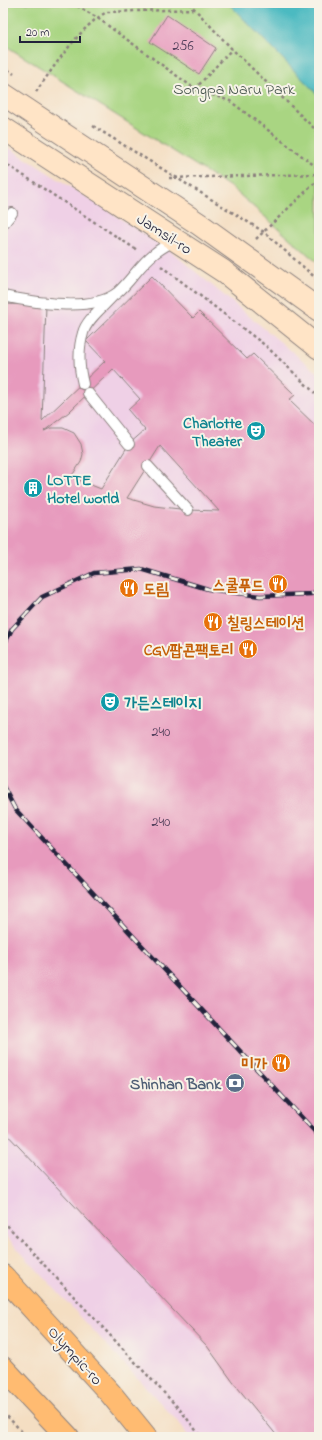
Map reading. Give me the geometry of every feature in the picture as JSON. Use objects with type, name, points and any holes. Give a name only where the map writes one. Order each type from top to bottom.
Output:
[{"type":"main road","name":"Olympic-ro","points":[[3,1276],[111,1394],[146,1437]]},
{"type":"main road","points":[[3,1368],[68,1437]]},
{"type":"street","name":"Jamsil-ro","points":[[3,94],[30,96],[199,224],[319,310]]},
{"type":"street","name":"Jamsil-ro","points":[[3,128],[176,239],[223,271],[319,348]]},
{"type":"lane","points":[[3,224],[12,214]]},
{"type":"lane","points":[[83,384],[80,370],[83,333],[89,323],[150,258],[176,239]]},
{"type":"lane","points":[[3,296],[46,304],[83,304],[116,294]]},
{"type":"lane","points":[[88,393],[129,444]]},
{"type":"lane","points":[[148,466],[188,510]]},
{"type":"path","points":[[72,3],[96,18],[195,89],[230,101],[319,169]]},
{"type":"path","points":[[189,3],[232,49],[319,133]]},
{"type":"path","points":[[30,96],[96,18],[107,12],[196,9]]},
{"type":"path","points":[[195,89],[232,49]]},
{"type":"path","points":[[3,66],[19,79]]},
{"type":"path","points":[[30,96],[42,96]]},
{"type":"path","points":[[90,125],[179,178],[264,232],[319,281]]},
{"type":"path","points":[[3,162],[150,258],[266,346],[319,397]]},
{"type":"path","points":[[164,178],[319,174]]},
{"type":"path","points":[[241,254],[319,179]]},
{"type":"path","points":[[3,1221],[182,1412],[201,1437]]},
{"type":"path","points":[[3,1412],[27,1437]]},
{"type":"shaded area","points":[[3,144],[168,249],[319,374],[319,1437],[189,1437],[179,1423],[3,1233]]},
{"type":"green space","name":"Songpa Naru Park","points":[[3,3],[319,3],[319,264],[232,188],[3,44]]},
{"type":"water","points":[[228,3],[319,3],[319,96]]},
{"type":"building","points":[[167,15],[216,48],[199,74],[150,42]]},
{"type":"building","points":[[152,276],[193,318],[199,312],[247,359],[253,354],[295,395],[289,400],[319,429],[319,1437],[278,1437],[233,1382],[207,1346],[3,1130],[3,304],[46,305],[42,421],[105,361],[86,341]],"holes":[[[113,369],[140,399],[128,410],[145,430],[129,444],[101,489],[71,477],[81,462],[83,454],[81,444],[74,433],[63,428],[51,428],[44,431],[69,412]],[[160,446],[219,511],[188,510],[154,506],[127,498]]]},
{"type":"railway","points":[[3,647],[12,629],[42,597],[94,573],[141,569],[208,589],[260,596],[311,594],[319,590]]},
{"type":"railway","points":[[3,786],[15,809],[319,1136]]},
{"type":"place","name":"Charlotte Theater","points":[[256,431]]},
{"type":"place","name":"LOTTE Hotel world","points":[[33,488]]},
{"type":"place","name":"스쿨푸드","points":[[278,584]]},
{"type":"place","name":"도림","points":[[129,588]]},
{"type":"place","name":"칠링스테이션","points":[[213,622]]},
{"type":"place","name":"CGV팝콘팩토리","points":[[248,649]]},
{"type":"place","name":"가든스테이지","points":[[110,702]]},
{"type":"place","name":"미가","points":[[281,1063]]},
{"type":"place","name":"Shinhan Bank","points":[[235,1083]]}]
